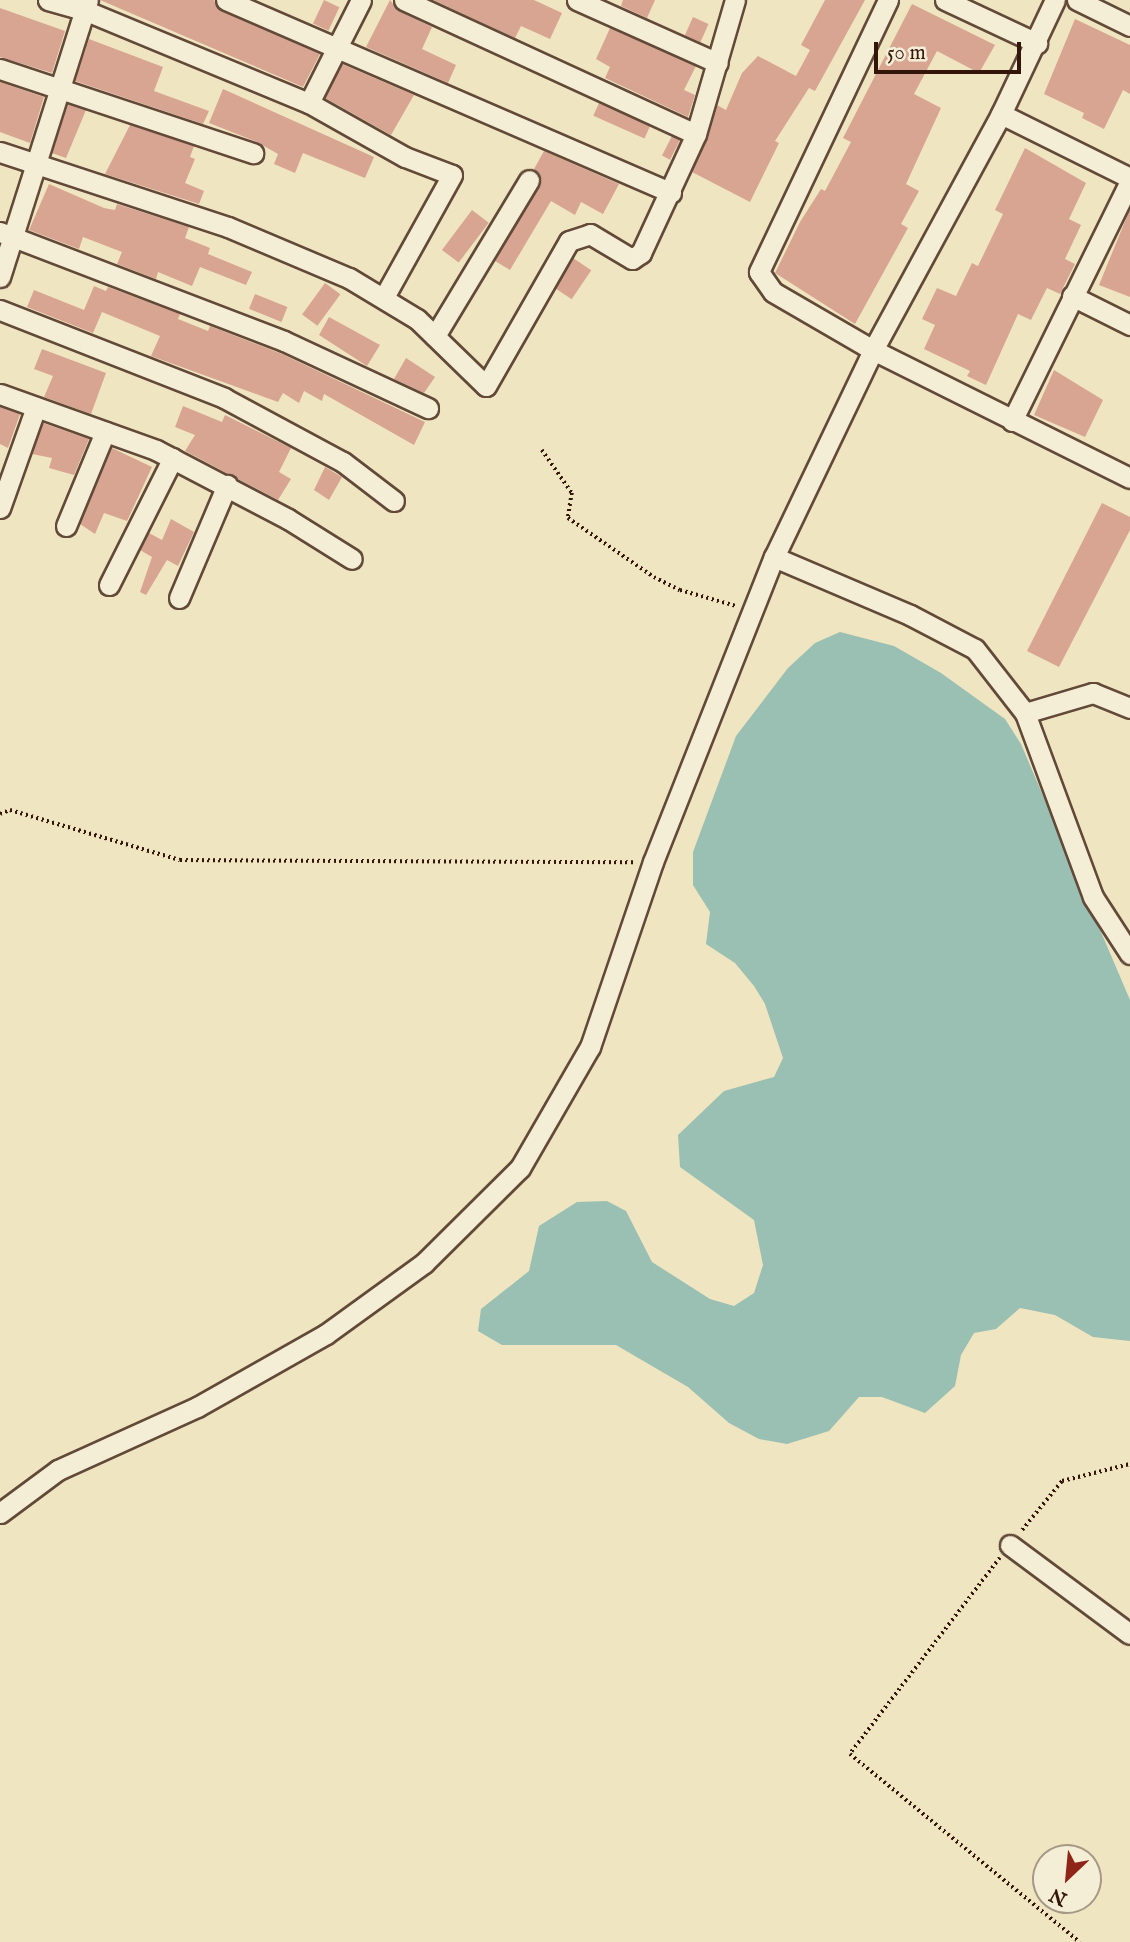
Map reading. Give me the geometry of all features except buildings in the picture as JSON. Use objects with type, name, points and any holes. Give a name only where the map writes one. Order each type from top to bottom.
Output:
[{"type":"street","points":[[48,0],[86,5],[309,103],[405,157],[452,175],[384,297]]},
{"type":"street","points":[[226,0],[671,193]]},
{"type":"street","points":[[309,103],[361,0]]},
{"type":"street","points":[[404,0],[696,134]]},
{"type":"street","points":[[577,0],[718,63]]},
{"type":"street","points":[[0,152],[228,227],[384,297],[435,336],[486,386],[569,241],[590,234],[632,259],[641,253],[696,134],[735,0]]},
{"type":"street","points":[[888,0],[759,272],[773,292],[873,350],[1130,478]]},
{"type":"street","points":[[945,0],[1037,43]]},
{"type":"street","points":[[0,1513],[58,1470],[197,1407],[326,1334],[424,1263],[510,1177],[590,1047],[653,862],[774,557],[873,350],[1001,114],[1037,43],[1055,0]]},
{"type":"street","points":[[1077,0],[1130,26]]},
{"type":"street","points":[[0,277],[6,234],[38,164],[86,5]]},
{"type":"street","points":[[0,69],[63,87],[253,153]]},
{"type":"street","points":[[1001,114],[1130,179],[1012,421]]},
{"type":"street","points":[[435,336],[529,180]]},
{"type":"street","points":[[6,234],[284,341],[428,408]]},
{"type":"street","points":[[1072,296],[1130,325]]},
{"type":"street","points":[[0,310],[224,398],[343,462],[394,501]]},
{"type":"street","points":[[0,394],[173,458],[227,485],[352,559]]},
{"type":"street","points":[[0,508],[36,407]]},
{"type":"street","points":[[66,526],[105,432]]},
{"type":"street","points":[[110,585],[173,458]]},
{"type":"street","points":[[179,598],[227,485]]},
{"type":"street","points":[[774,557],[910,615],[975,649],[1025,713],[1093,897],[1130,954]]},
{"type":"street","points":[[1025,713],[1093,693],[1130,708]]},
{"type":"street","points":[[1010,1545],[1130,1634]]},
{"type":"path","points":[[542,450],[572,493],[568,518],[680,590],[751,611]]},
{"type":"path","points":[[0,814],[10,810],[180,860],[653,862]]},
{"type":"path","points":[[1080,1942],[850,1754],[1062,1481],[1130,1464]]},
{"type":"water","points":[[840,632],[894,646],[941,673],[1005,719],[1021,744],[1130,1000],[1130,1341],[1093,1337],[1055,1315],[1020,1308],[996,1329],[974,1333],[961,1355],[955,1386],[925,1413],[882,1397],[859,1397],[829,1431],[787,1444],[759,1439],[729,1423],[688,1387],[616,1345],[502,1345],[478,1331],[481,1309],[529,1271],[539,1226],[577,1202],[607,1201],[626,1211],[652,1262],[710,1299],[734,1306],[754,1293],[763,1265],[754,1220],[680,1167],[678,1135],[724,1091],[774,1077],[783,1058],[765,1004],[754,986],[735,963],[706,944],[710,912],[693,885],[693,852],[736,736],[788,668],[815,643]]}]
